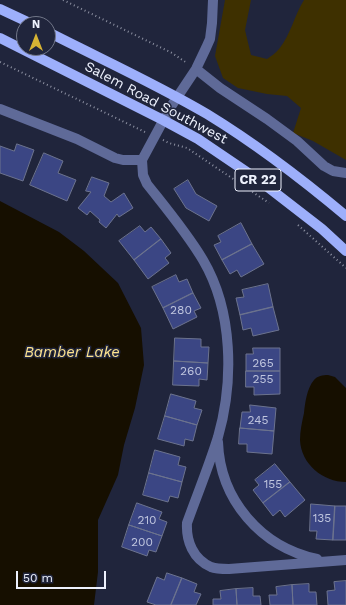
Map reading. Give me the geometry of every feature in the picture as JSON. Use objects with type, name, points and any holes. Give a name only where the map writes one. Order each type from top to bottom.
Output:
[{"type":"main road","points":[[0,9],[16,16]]},
{"type":"main road","name":"Salem Road Southwest","points":[[56,36],[177,97],[239,135],[270,156],[346,216]]},
{"type":"main road","name":"Salem Road Southwest","points":[[0,38],[163,120],[204,143],[260,181],[316,224],[346,250]]},
{"type":"street","points":[[213,0],[210,39],[196,69],[170,108],[142,160],[143,175],[147,184],[203,260],[216,290],[223,313],[228,347],[228,380],[218,436],[187,523],[186,531],[188,540],[197,557],[211,567],[229,569],[342,560]]},
{"type":"street","points":[[196,69],[220,88],[297,141],[324,166],[333,171],[346,173]]},
{"type":"street","points":[[0,110],[77,139],[115,158],[123,160],[142,160]]},
{"type":"street","points":[[218,436],[219,455],[226,481],[237,505],[250,521],[272,540],[295,553],[321,560],[342,560]]},
{"type":"path","points":[[63,0],[172,53],[196,69]]},
{"type":"path","points":[[0,62],[169,144],[187,148],[272,205]]},
{"type":"path","points":[[296,224],[346,268]]},
{"type":"shaded area","points":[[225,0],[251,0],[245,30],[251,55],[267,59],[276,52],[283,43],[304,0],[346,0],[346,160],[313,141],[293,133],[301,108],[287,96],[267,94],[238,88],[223,78],[215,56]]},
{"type":"water","name":"Bamber Lake","points":[[0,201],[59,232],[84,251],[118,283],[141,328],[144,365],[135,408],[124,445],[118,475],[98,520],[98,572],[94,605],[0,605]]},
{"type":"water","points":[[328,375],[335,377],[346,388],[346,482],[329,479],[315,470],[304,457],[301,449],[300,433],[308,391],[315,379],[320,376]]},
{"type":"building","points":[[17,144],[34,150],[23,181],[0,173],[0,146],[14,151]]},
{"type":"building","points":[[44,153],[63,161],[58,173],[76,180],[67,201],[30,185]]},
{"type":"building","points":[[92,177],[109,183],[104,196],[111,202],[124,193],[133,208],[119,217],[117,214],[106,228],[90,211],[87,215],[78,208],[91,192],[86,191]]},
{"type":"building","points":[[188,180],[196,194],[217,206],[209,221],[186,208],[174,189]]},
{"type":"building","points":[[241,223],[252,244],[222,260],[214,245],[221,242],[218,236]]},
{"type":"building","points":[[140,226],[145,232],[151,227],[161,239],[134,260],[119,241]]},
{"type":"building","points":[[161,239],[171,253],[165,258],[169,263],[148,279],[134,260]]},
{"type":"building","points":[[252,244],[264,264],[241,277],[237,270],[230,274],[222,260]]},
{"type":"building","points":[[176,275],[179,282],[187,279],[193,293],[163,308],[152,287]]},
{"type":"building","points":[[268,284],[273,307],[240,315],[236,298],[244,297],[242,290]]},
{"type":"building","points":[[193,293],[201,308],[194,311],[197,317],[173,329],[163,308]]},
{"type":"building","points":[[273,307],[279,330],[253,336],[251,328],[243,330],[240,315]]},
{"type":"building","points":[[175,338],[201,339],[201,347],[209,347],[208,363],[174,361]]},
{"type":"building","points":[[253,348],[280,348],[280,371],[246,371],[246,354],[253,354]]},
{"type":"building","points":[[174,361],[208,363],[207,380],[199,379],[199,386],[173,385]]},
{"type":"building","points":[[246,371],[280,371],[280,394],[254,395],[254,387],[246,387]]},
{"type":"building","points":[[171,394],[196,401],[194,408],[202,410],[197,425],[165,416]]},
{"type":"building","points":[[250,405],[276,408],[274,431],[240,428],[242,412],[250,412]]},
{"type":"building","points":[[165,416],[197,425],[193,441],[185,439],[184,446],[158,439]]},
{"type":"building","points":[[240,428],[274,431],[272,454],[247,452],[247,444],[239,444]]},
{"type":"building","points":[[155,450],[180,457],[178,465],[186,467],[182,482],[149,473]]},
{"type":"building","points":[[275,464],[290,482],[263,503],[253,490],[259,485],[255,480]]},
{"type":"building","points":[[149,473],[182,482],[178,498],[170,496],[168,502],[143,495]]},
{"type":"building","points":[[290,482],[305,500],[285,517],[280,510],[273,516],[263,503]]},
{"type":"building","points":[[137,503],[162,512],[159,519],[167,522],[162,536],[129,525]]},
{"type":"building","points":[[311,504],[335,506],[333,540],[316,539],[317,531],[310,531]]},
{"type":"building","points":[[335,506],[346,506],[346,540],[333,540]]},
{"type":"building","points":[[129,525],[162,536],[156,552],[149,550],[147,556],[122,547]]},
{"type":"building","points":[[167,573],[182,578],[171,605],[156,605],[147,602],[157,577],[164,580]]},
{"type":"building","points":[[182,578],[197,584],[194,592],[201,594],[196,605],[171,605]]},
{"type":"building","points":[[346,581],[346,605],[328,605],[327,591],[335,590],[334,582]]},
{"type":"building","points":[[309,584],[309,592],[316,592],[317,605],[293,605],[292,585]]},
{"type":"building","points":[[292,585],[293,605],[270,605],[269,595],[277,595],[276,587]]},
{"type":"building","points":[[253,588],[253,596],[260,596],[261,605],[237,605],[236,589]]},
{"type":"building","points":[[236,589],[237,605],[213,605],[213,599],[221,599],[220,591]]}]
